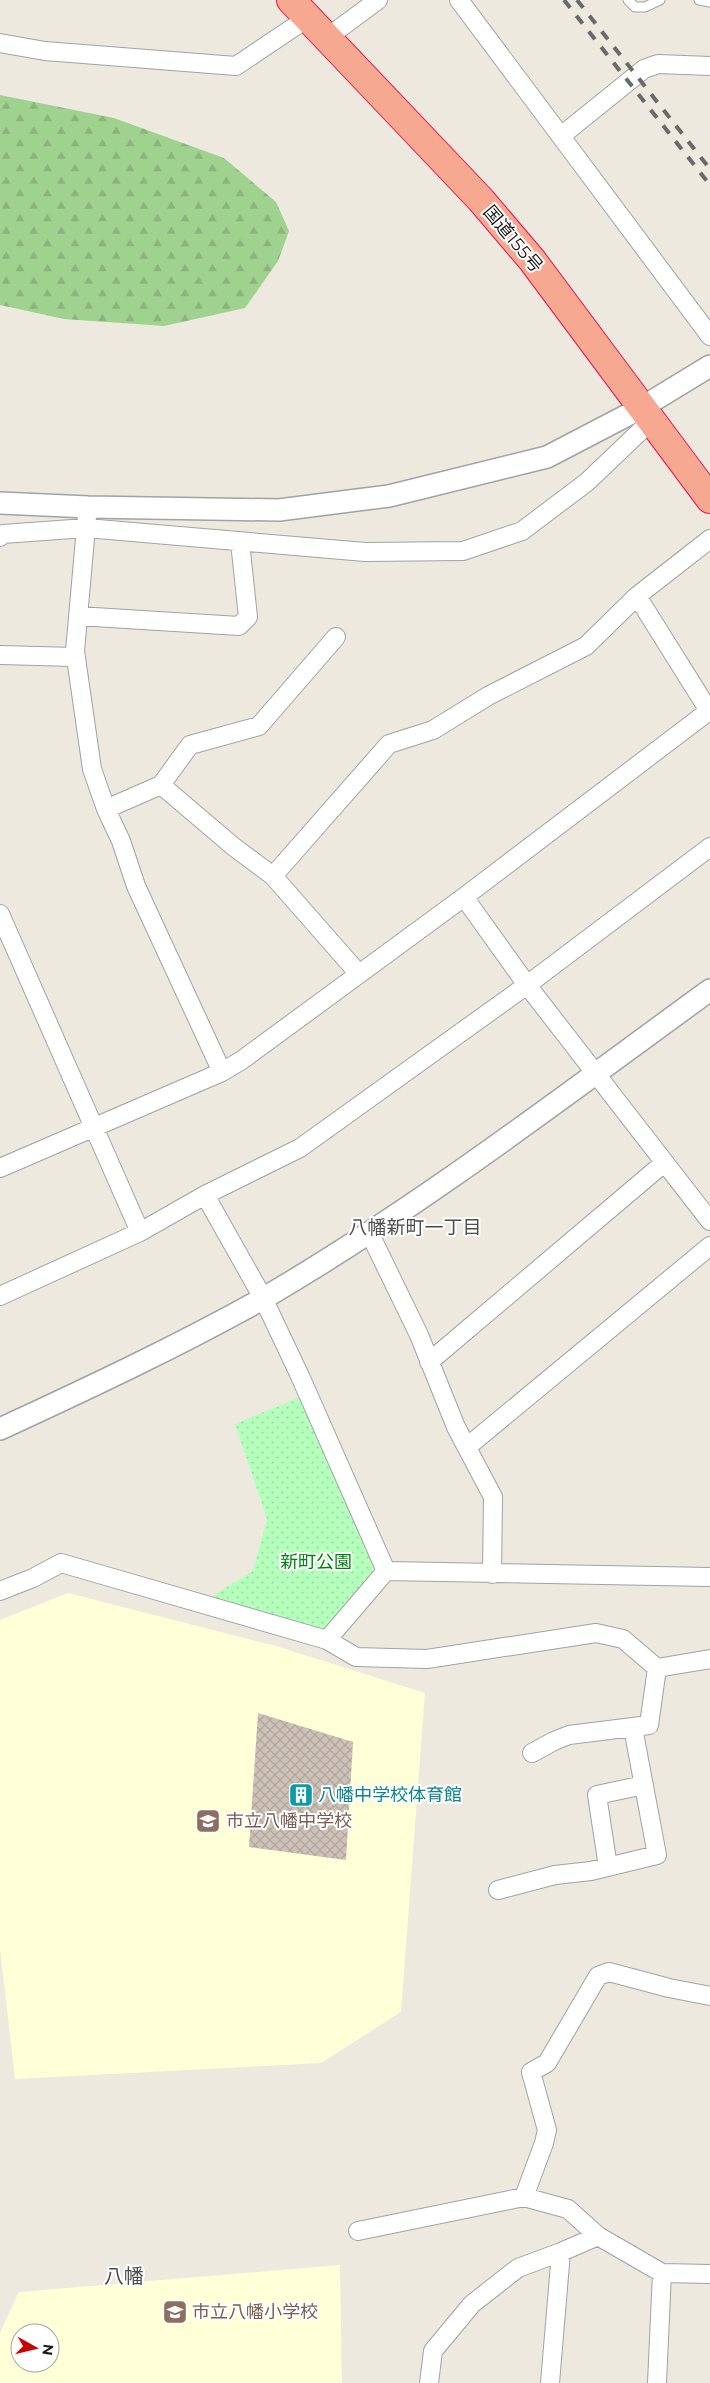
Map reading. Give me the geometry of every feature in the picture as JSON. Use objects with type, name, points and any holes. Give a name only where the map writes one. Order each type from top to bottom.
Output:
[{"type":"highway","name":"国道155号","points":[[300,9],[481,200],[532,260],[710,499]]},
{"type":"street","points":[[328,37],[378,0]]},
{"type":"street","points":[[459,0],[710,336]]},
{"type":"street","points":[[0,43],[45,51],[236,66],[300,9]]},
{"type":"street","points":[[561,136],[644,68],[658,64],[710,66]]},
{"type":"street","points":[[0,504],[240,542],[364,552],[463,551],[522,531],[587,482],[646,414],[710,366]]},
{"type":"street","points":[[0,537],[3,534],[87,518],[278,510],[389,496],[547,457],[646,414]]},
{"type":"street","points":[[87,518],[75,657],[92,769],[106,808],[121,841],[136,886],[222,1072]]},
{"type":"street","points":[[273,876],[389,744],[433,730],[488,696],[586,646],[636,596],[710,539]]},
{"type":"street","points":[[78,616],[239,626],[248,617],[240,542]]},
{"type":"street","points":[[0,1168],[93,1126],[222,1072],[242,1060],[464,897],[709,712],[636,596]]},
{"type":"street","points":[[106,808],[161,785],[190,745],[259,726],[336,637]]},
{"type":"street","points":[[0,655],[75,657]]},
{"type":"street","points":[[161,785],[234,847],[273,876],[359,974]]},
{"type":"street","points":[[0,1296],[140,1232],[205,1195],[300,1148],[527,985],[710,846]]},
{"type":"street","points":[[464,897],[527,985],[710,1221]]},
{"type":"street","points":[[0,914],[140,1232]]},
{"type":"street","points":[[0,1429],[108,1380],[263,1298],[458,1174],[710,990]]},
{"type":"street","points":[[429,1362],[664,1163]]},
{"type":"street","points":[[205,1195],[263,1298],[300,1376],[386,1571]]},
{"type":"street","points":[[369,1232],[419,1335],[467,1447],[493,1497],[492,1574]]},
{"type":"street","points":[[467,1447],[710,1246]]},
{"type":"street","points":[[0,1591],[33,1578],[61,1563],[327,1640],[356,1657],[427,1659],[596,1633],[623,1639],[657,1668],[710,1660]]},
{"type":"street","points":[[386,1571],[710,1577]]},
{"type":"street","points":[[327,1640],[386,1571]]},
{"type":"street","points":[[532,1753],[554,1740],[569,1736],[650,1725],[657,1668]]},
{"type":"street","points":[[498,1890],[555,1875],[608,1867],[657,1855],[633,1728]]},
{"type":"street","points":[[608,1867],[597,1796],[644,1785]]},
{"type":"street","points":[[524,2197],[547,2130],[531,2072],[547,2063],[598,1976],[609,1972],[669,1988],[710,1996]]},
{"type":"street","points":[[358,2231],[524,2197],[568,2209],[598,2236],[662,2273],[710,2274]]},
{"type":"street","points":[[429,2383],[433,2351],[472,2304],[518,2268],[598,2236]]},
{"type":"street","points":[[550,2383],[561,2252]]},
{"type":"street","points":[[657,2383],[662,2273]]},
{"type":"lane","points":[[628,0],[635,7],[646,7],[660,0]]},
{"type":"lane","points":[[700,0],[710,2]]},
{"type":"shaded area","name":"市立八幡中学校","points":[[68,1593],[276,1646],[425,1693],[401,2012],[321,2063],[15,2079],[0,1949],[0,1620]]},
{"type":"shaded area","name":"市立八幡小学校","points":[[340,2265],[342,2383],[0,2383],[0,2333],[19,2292]]},
{"type":"green space","points":[[0,95],[114,118],[224,158],[276,202],[289,231],[278,261],[245,308],[164,326],[64,319],[0,305]]},
{"type":"green space","name":"新町公園","points":[[307,1394],[386,1571],[327,1640],[201,1603],[253,1571],[267,1519],[235,1424]]},
{"type":"building","name":"八幡中学校体育館","points":[[258,1713],[353,1742],[346,1860],[249,1847]]},
{"type":"railway","points":[[564,0],[710,185]]},
{"type":"railway","points":[[577,0],[710,169]]},
{"type":"place","name":"八幡中学校体育館","points":[[301,1795]]},
{"type":"place","name":"市立八幡中学校","points":[[208,1821]]},
{"type":"place","name":"市立八幡小学校","points":[[175,2312]]},
{"type":"district","name":"八幡新町一丁目","points":[[415,1227]]},
{"type":"district","name":"八幡","points":[[124,2276]]}]
